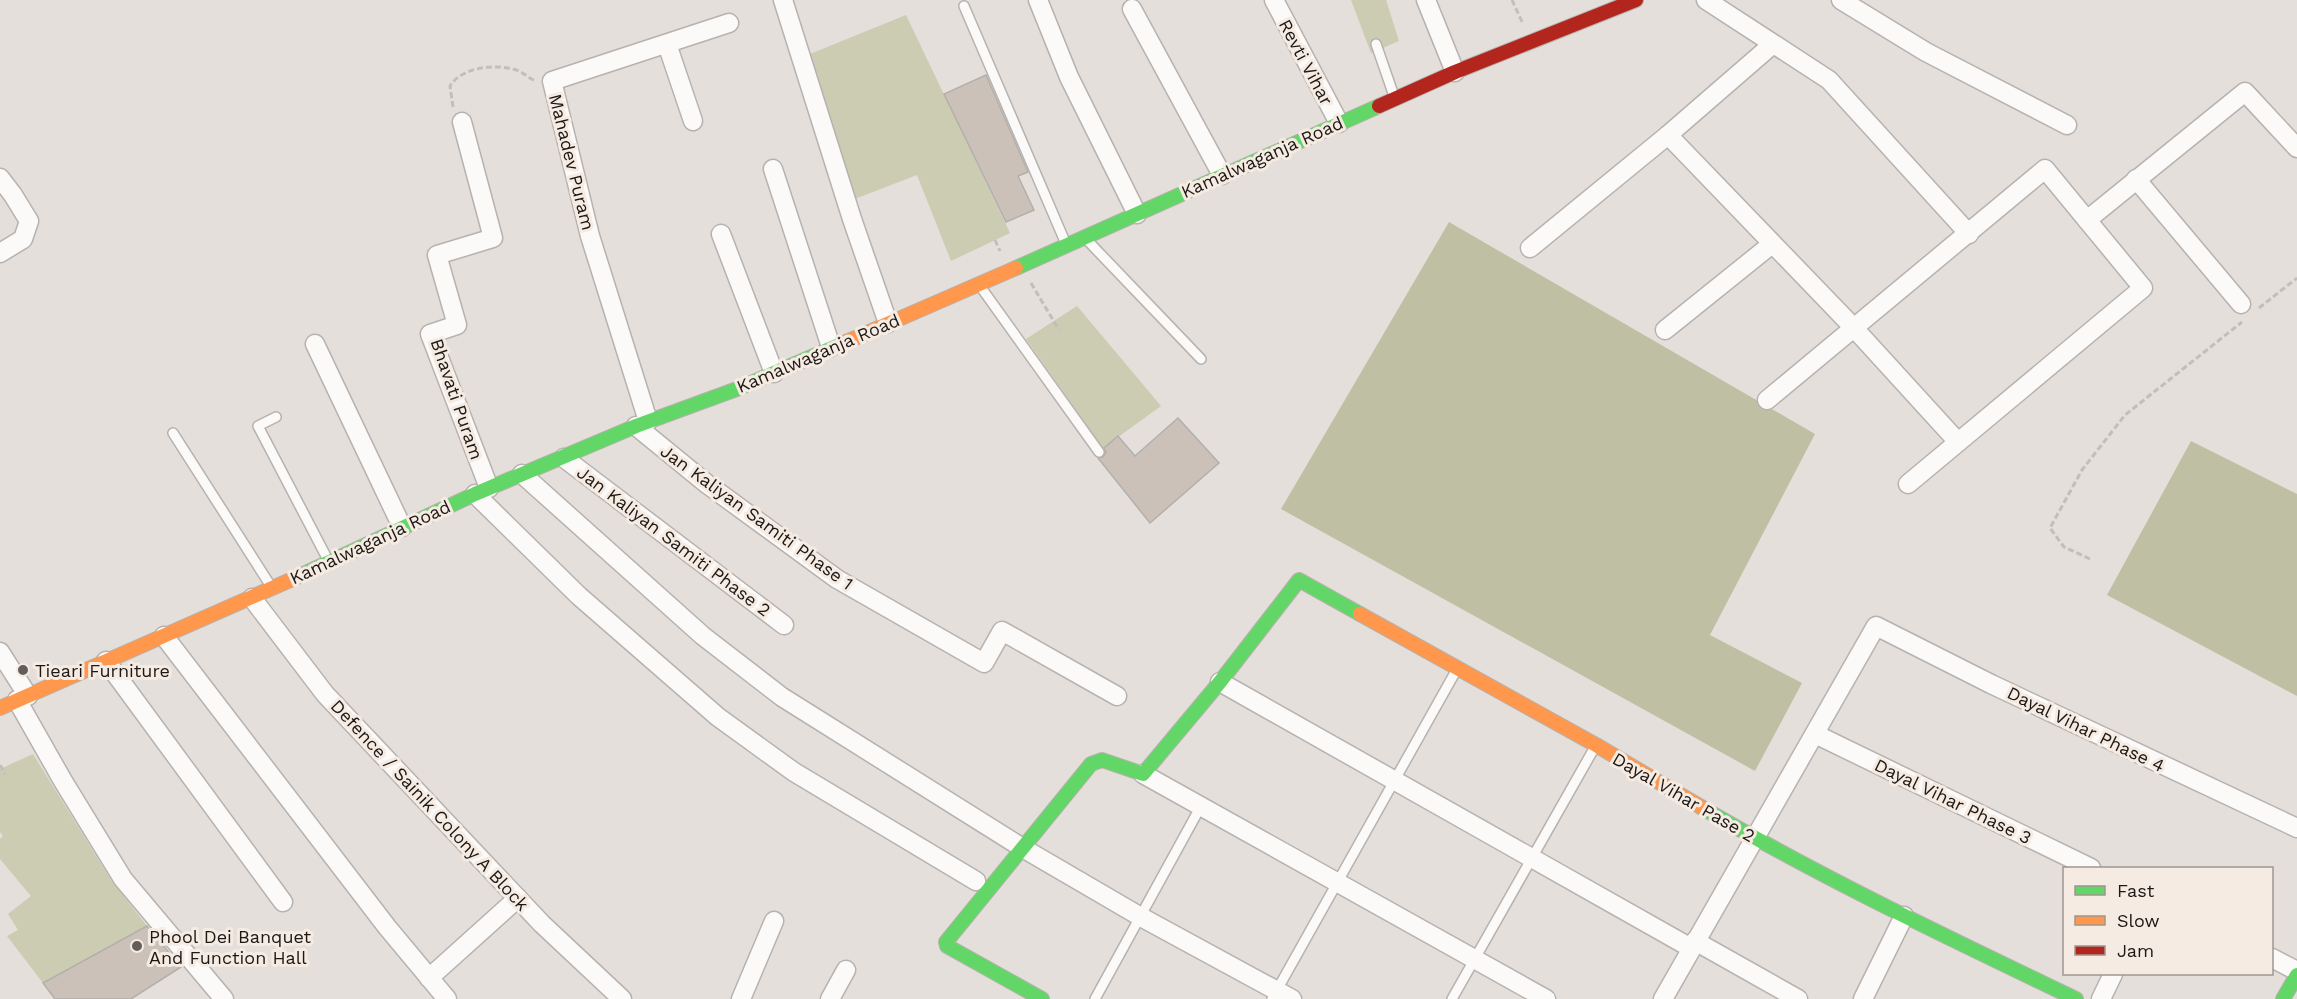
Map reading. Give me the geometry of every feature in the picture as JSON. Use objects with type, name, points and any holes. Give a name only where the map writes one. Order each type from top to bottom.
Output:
[{"type":"main road","name":"Kamalwaganja Road","points":[[0,708],[252,598],[482,491],[642,424],[737,389],[1067,246],[1455,72],[1617,4],[1636,0]]},
{"type":"main road","name":"Dayal Vihar Pase 2","points":[[1220,682],[1299,580],[1596,745],[1756,839],[1904,916],[2076,999]]},
{"type":"main road","points":[[1041,999],[946,945],[1021,847],[1091,764],[1102,760],[1143,774],[1220,682]]},
{"type":"main road","points":[[2287,998],[2297,973]]},
{"type":"street","points":[[783,0],[888,323]]},
{"type":"street","points":[[1038,0],[1069,77],[1137,214]]},
{"type":"street","name":"Revti Vihar","points":[[1274,0],[1339,123]]},
{"type":"street","points":[[1426,0],[1455,72]]},
{"type":"street","points":[[1706,0],[1830,81],[1969,234]]},
{"type":"street","points":[[1841,0],[1926,52],[2067,125]]},
{"type":"street","points":[[1132,9],[1222,175]]},
{"type":"street","name":"Mahadev Puram","points":[[642,424],[590,236],[552,81],[729,23]]},
{"type":"street","points":[[667,44],[693,121]]},
{"type":"street","points":[[1530,248],[1668,135],[1773,44]]},
{"type":"street","points":[[2087,220],[2245,92],[2297,148]]},
{"type":"street","name":"Bhavati Puram","points":[[462,122],[493,238],[437,255],[457,325],[430,334],[482,491]]},
{"type":"street","points":[[1668,135],[1854,328],[1958,442]]},
{"type":"street","points":[[773,169],[831,347]]},
{"type":"street","points":[[1767,400],[2045,169],[2143,288],[1908,484]]},
{"type":"street","points":[[0,178],[29,221],[23,238],[0,253]]},
{"type":"street","points":[[2136,179],[2246,312]]},
{"type":"street","points":[[721,234],[774,373]]},
{"type":"street","points":[[1665,330],[1772,244]]},
{"type":"street","points":[[315,344],[402,527]]},
{"type":"street","name":"Jan Kaliyan Samiti Phase 1","points":[[642,424],[707,484],[837,579],[984,663],[1002,631],[1117,696]]},
{"type":"street","name":"Jan Kaliyan Samiti Phase 2","points":[[564,458],[784,625]]},
{"type":"street","points":[[522,474],[703,636],[782,697],[1021,847],[1280,996]]},
{"type":"street","points":[[482,491],[579,596],[718,717],[794,772],[976,881]]},
{"type":"street","name":"Defence / Sainik Colony A Block","points":[[252,598],[325,694],[542,924],[622,999]]},
{"type":"street","name":"Dayal Vihar Phase 4","points":[[1815,734],[1876,626],[1991,684],[2297,828]]},
{"type":"street","points":[[164,636],[387,927],[447,999]]},
{"type":"street","points":[[0,652],[63,781],[123,879],[224,999]]},
{"type":"street","points":[[106,661],[283,902]]},
{"type":"street","points":[[1220,682],[1532,858],[1798,999]]},
{"type":"street","points":[[1663,999],[1815,734]]},
{"type":"street","name":"Dayal Vihar Phase 3","points":[[1815,734],[2089,867]]},
{"type":"street","points":[[1143,774],[1546,999]]},
{"type":"street","points":[[429,978],[518,898]]},
{"type":"street","points":[[1863,999],[1904,916]]},
{"type":"street","points":[[741,999],[774,921]]},
{"type":"street","points":[[2273,959],[2297,973]]},
{"type":"street","points":[[830,999],[846,970]]},
{"type":"street","points":[[2101,999],[2113,975]]},
{"type":"lane","points":[[964,6],[1067,246]]},
{"type":"lane","points":[[1376,44],[1395,98]]},
{"type":"lane","points":[[1085,238],[1201,359]]},
{"type":"lane","points":[[979,284],[1099,452]]},
{"type":"lane","points":[[276,417],[258,426],[329,561]]},
{"type":"lane","points":[[173,434],[273,588]]},
{"type":"lane","points":[[1280,996],[1337,882],[1457,669]]},
{"type":"lane","points":[[1452,999],[1596,745]]},
{"type":"lane","points":[[1095,999],[1201,806]]},
{"type":"path","points":[[462,122],[452,105],[450,86],[453,80],[471,71],[502,67],[520,72],[540,82],[552,81]]},
{"type":"path","points":[[1020,266],[1059,330]]},
{"type":"path","points":[[2090,558],[2064,547],[2050,528],[2082,470],[2125,416],[2246,312],[2297,278]]},
{"type":"path","points":[[0,765],[5,774]]},
{"type":"green space","points":[[1351,0],[1386,0],[1399,41],[1371,53]]},
{"type":"green space","points":[[906,15],[1010,233],[951,261],[917,175],[852,200],[805,56]]},
{"type":"green space","points":[[1449,222],[1815,434],[1710,635],[1802,683],[1755,771],[1281,509]]},
{"type":"green space","points":[[1077,306],[1161,406],[1103,448],[1026,339]]},
{"type":"green space","points":[[2191,441],[2297,494],[2297,696],[2107,595]]},
{"type":"green space","points":[[33,754],[111,880],[147,926],[43,983],[7,936],[18,930],[8,914],[31,896],[0,859],[0,839],[3,836],[0,832],[0,769]]},
{"type":"building","points":[[986,75],[1028,172],[1018,176],[1034,210],[1006,222],[944,94]]},
{"type":"building","points":[[1178,418],[1219,463],[1150,523],[1098,458],[1103,457],[1106,452],[1104,448],[1118,436],[1135,456]]},
{"type":"building","name":"Phool Dei Banquet And Function Hall","points":[[147,926],[181,967],[131,999],[55,999],[43,983]]},
{"type":"traffic: fast","points":[[1016,268],[1379,106]]},
{"type":"traffic: fast","points":[[295,578],[475,494],[636,426],[737,389],[846,342]]},
{"type":"traffic: fast","points":[[1042,999],[947,946],[946,942],[1091,764],[1102,760],[1143,774],[1220,682],[1299,580],[1360,614]]},
{"type":"traffic: fast","points":[[1701,807],[1839,883],[2076,999]]},
{"type":"traffic: fast","points":[[2283,999],[2297,975]]},
{"type":"traffic: slow","points":[[846,342],[1016,268]]},
{"type":"traffic: slow","points":[[0,708],[295,578]]},
{"type":"traffic: slow","points":[[1360,614],[1596,745],[1701,807]]},
{"type":"traffic: jam","points":[[1379,106],[1455,72],[1636,0]]},
{"type":"place","name":"Tieari Furniture","points":[[23,670]]},
{"type":"place","name":"Phool Dei Banquet And Function Hall","points":[[137,946]]}]
